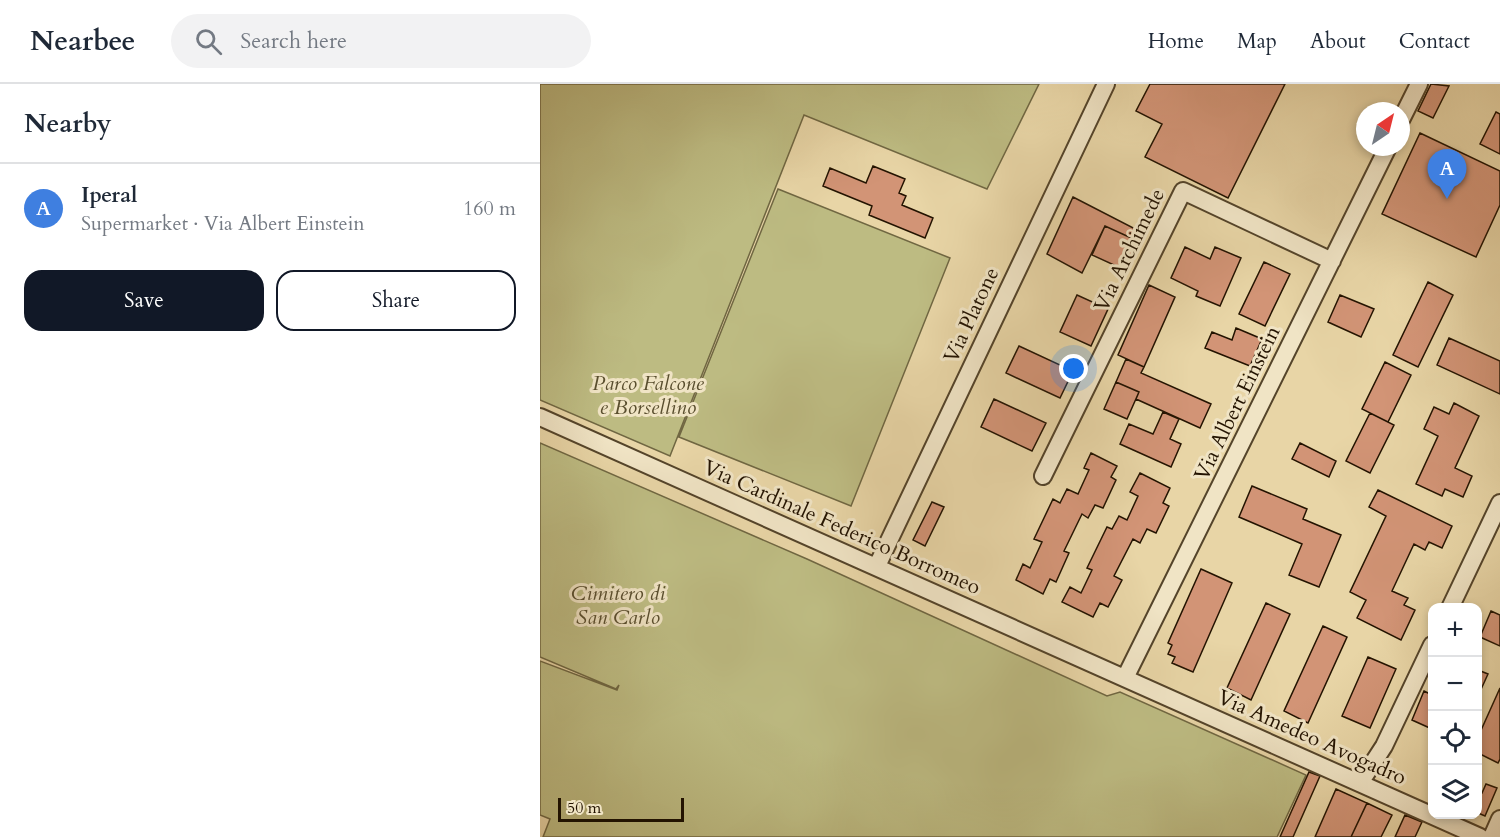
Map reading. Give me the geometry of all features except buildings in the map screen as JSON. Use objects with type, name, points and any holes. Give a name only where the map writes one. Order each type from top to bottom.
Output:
[{"type":"street","name":"Via Platone","points":[[877,566],[1106,84]]},
{"type":"street","points":[[1410,102],[1419,84]]},
{"type":"street","name":"Via Albert Einstein","points":[[1125,678],[1384,156]]},
{"type":"street","name":"Via Archimede","points":[[1043,476],[1183,191],[1332,261]]},
{"type":"street","name":"Via Cardinale Federico Borromeo","points":[[540,417],[1125,678]]},
{"type":"street","points":[[1452,603],[1500,502]]},
{"type":"street","points":[[1360,783],[1384,746],[1428,653]]},
{"type":"street","name":"Via Amedeo Avogadro","points":[[1125,678],[1480,837]]},
{"type":"street","points":[[1492,837],[1500,819]]},
{"type":"green space","name":"Parco Falcone e Borsellino","points":[[540,84],[1039,84],[987,189],[804,115],[670,456],[540,400]]},
{"type":"green space","points":[[778,189],[950,258],[851,506],[679,437]]},
{"type":"green space","name":"Cimitero di San Carlo","points":[[540,443],[807,559],[1107,696],[1120,692],[1306,775],[1277,837],[543,837],[550,819],[540,815],[540,661],[617,690],[619,685],[616,689],[540,657]]},
{"type":"place","name":"Iperal","points":[[1447,199]]}]
